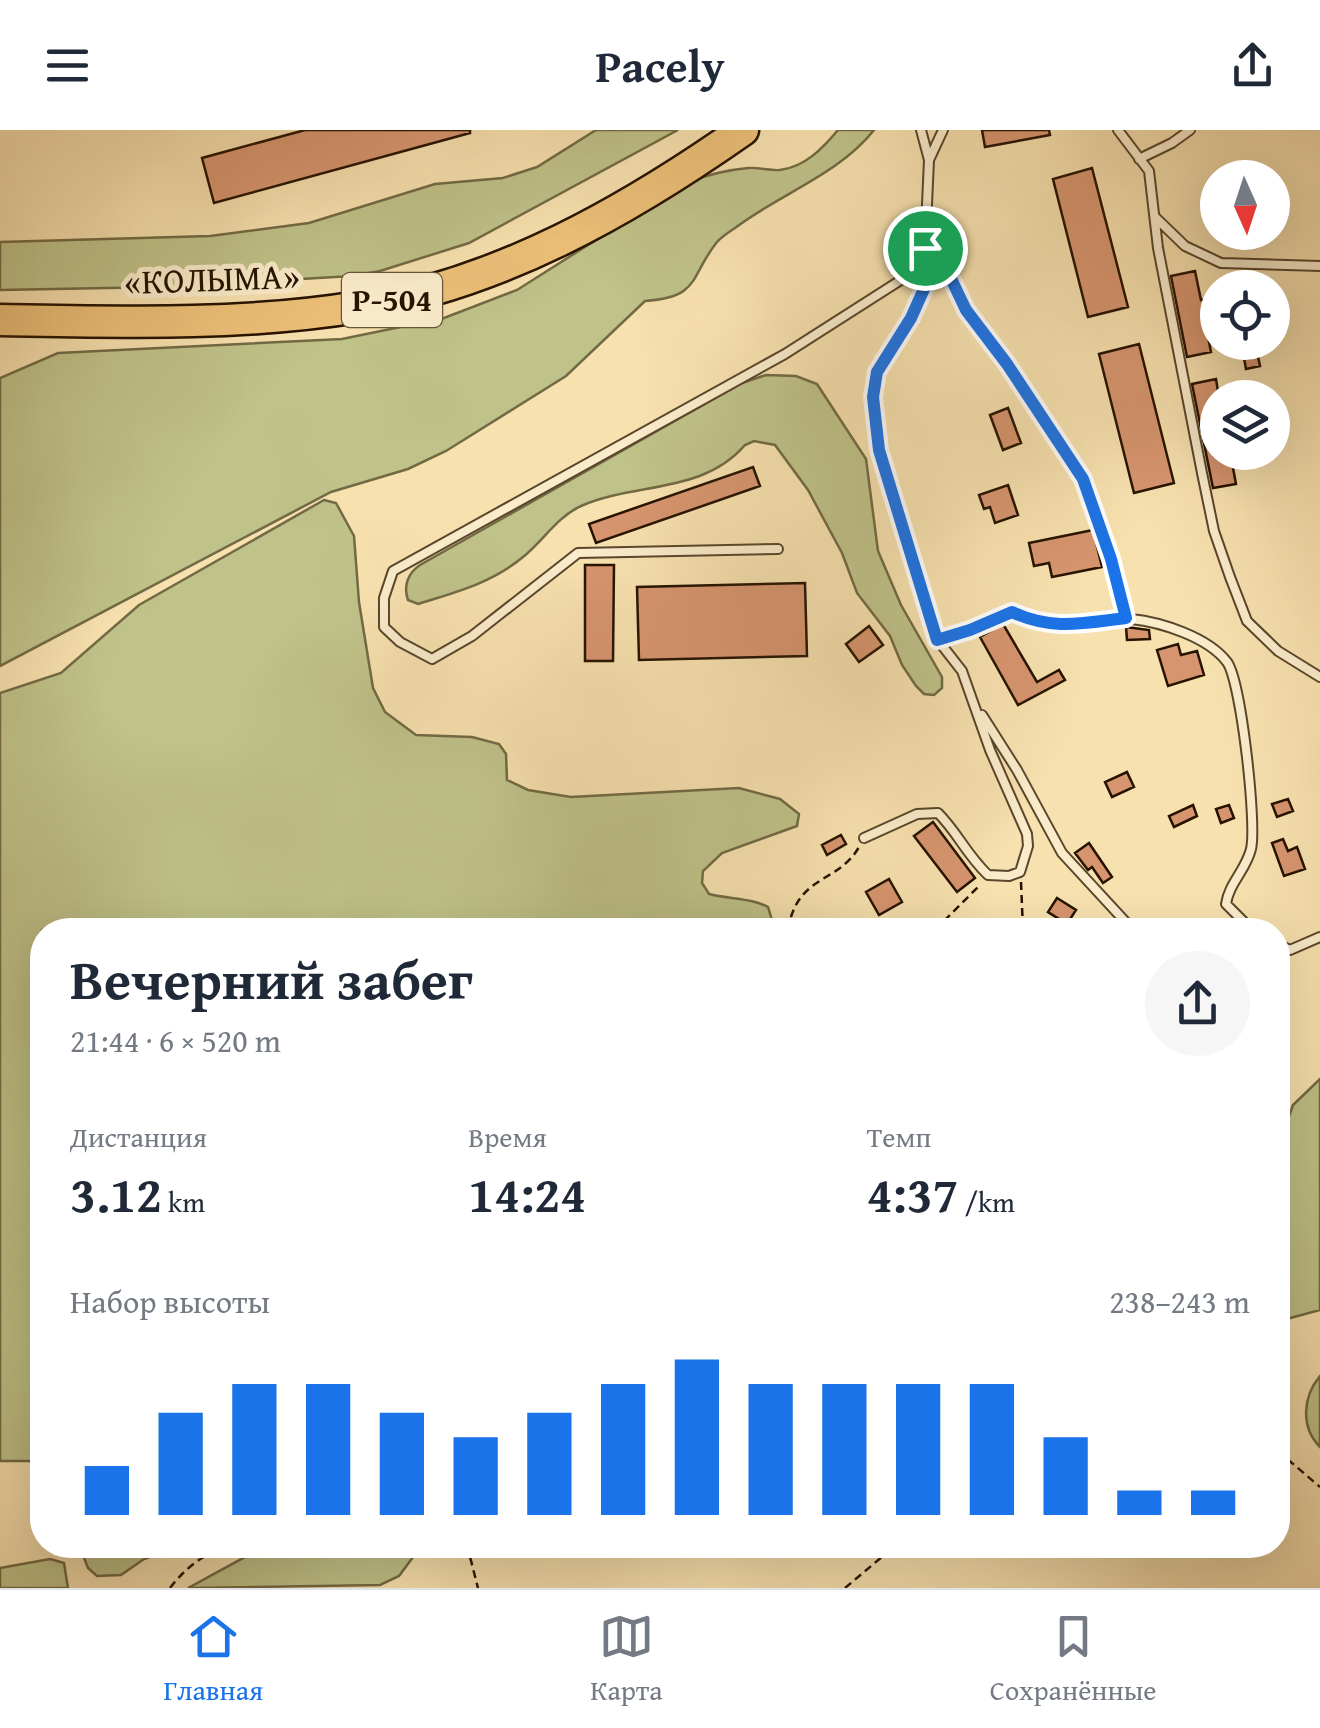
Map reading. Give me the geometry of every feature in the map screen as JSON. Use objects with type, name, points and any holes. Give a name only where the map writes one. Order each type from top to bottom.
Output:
[{"type":"highway","name":"«КОЛЫМА»","points":[[0,320],[294,315],[361,307],[432,290],[529,256],[593,225],[653,192],[743,130]]},
{"type":"lane","points":[[864,838],[917,814],[938,813],[950,824],[969,857],[988,875],[1020,872],[1028,846],[1027,834],[990,750],[962,672],[937,640],[879,450],[873,397],[877,372],[911,318],[928,280],[925,248],[929,160],[921,130]]},
{"type":"lane","points":[[929,160],[942,130]]},
{"type":"lane","points":[[1118,130],[1149,171],[1214,531],[1246,622],[1278,651],[1320,677]]},
{"type":"lane","points":[[1139,159],[1190,130]]},
{"type":"lane","points":[[1155,217],[1184,246],[1220,263],[1320,266]]},
{"type":"lane","points":[[778,550],[578,553],[472,636],[432,658],[400,642],[384,627],[384,598],[393,570],[690,408],[873,300],[904,278],[925,248]]},
{"type":"lane","points":[[925,248],[944,264],[966,310],[1083,479],[1111,559],[1126,618]]},
{"type":"lane","points":[[937,640],[1012,612],[1036,623],[1060,626],[1126,618],[1154,623],[1209,646],[1228,664],[1250,789],[1251,849],[1229,887],[1226,904],[1240,918]]},
{"type":"lane","points":[[977,707],[1062,853],[1122,918]]},
{"type":"lane","points":[[1290,950],[1320,937]]},
{"type":"path","points":[[792,918],[798,899],[814,882],[855,854],[864,838]]},
{"type":"path","points":[[1020,872],[1022,918]]},
{"type":"path","points":[[947,918],[988,875]]},
{"type":"path","points":[[1290,1461],[1320,1487]]},
{"type":"path","points":[[170,1588],[202,1558]]},
{"type":"path","points":[[471,1558],[478,1588]]},
{"type":"path","points":[[845,1588],[881,1558]]},
{"type":"green space","points":[[596,130],[678,130],[469,243],[380,271],[161,287],[0,290],[0,242],[210,236],[309,223],[435,184],[503,178],[537,167]]},
{"type":"green space","points":[[838,130],[874,130],[829,170],[722,237],[685,290],[645,301],[566,376],[446,451],[408,469],[331,492],[0,666],[0,378],[58,353],[342,339],[444,318],[517,290],[686,183],[740,169],[776,170],[798,165],[813,156]]},
{"type":"green space","points":[[766,375],[796,376],[817,384],[866,459],[878,551],[901,605],[942,677],[942,688],[934,695],[924,694],[916,686],[890,636],[857,593],[842,553],[808,490],[775,445],[754,441],[728,461],[689,480],[581,506],[565,516],[523,557],[486,580],[418,604],[408,600],[408,580],[420,565],[742,383]]},
{"type":"green space","points":[[324,500],[336,503],[354,536],[359,602],[373,688],[385,712],[416,735],[472,737],[499,744],[506,754],[507,780],[528,790],[571,797],[739,788],[780,799],[799,814],[797,826],[722,853],[703,871],[702,883],[709,894],[762,904],[768,907],[771,918],[30,918],[30,1462],[0,1461],[0,693],[61,673],[139,605]]},
{"type":"green space","points":[[1320,1079],[1320,1310],[1290,1318],[1290,1113],[1293,1105]]},
{"type":"green space","points":[[1320,1376],[1320,1447],[1309,1430],[1306,1411]]},
{"type":"green space","points":[[84,1558],[147,1558],[121,1575],[97,1576]]},
{"type":"green space","points":[[243,1558],[412,1558],[399,1576],[380,1585],[188,1588]]},
{"type":"green space","points":[[50,1559],[64,1563],[68,1588],[0,1588],[0,1568]]},
{"type":"building","points":[[305,130],[470,133],[214,203],[202,158]]},
{"type":"building","points":[[982,130],[1049,130],[1050,135],[985,147]]},
{"type":"building","points":[[1092,168],[1128,307],[1088,317],[1053,179]]},
{"type":"building","points":[[1195,271],[1200,295],[1200,354],[1187,357],[1171,276]]},
{"type":"building","points":[[1139,344],[1174,483],[1134,493],[1099,354]]},
{"type":"building","points":[[1244,360],[1259,360],[1260,366],[1246,369]]},
{"type":"building","points":[[1200,382],[1200,424],[1192,384]]},
{"type":"building","points":[[1008,408],[1021,443],[1003,450],[990,415]]},
{"type":"building","points":[[753,467],[760,486],[596,543],[589,524]]},
{"type":"building","points":[[1209,470],[1233,470],[1236,484],[1213,488]]},
{"type":"building","points":[[1008,485],[1018,515],[995,523],[990,507],[984,509],[979,495]]},
{"type":"building","points":[[1093,530],[1102,567],[1052,577],[1049,563],[1034,566],[1029,543]]},
{"type":"building","points":[[585,565],[614,565],[613,661],[585,661]]},
{"type":"building","points":[[805,583],[807,656],[639,660],[637,587]]},
{"type":"building","points":[[1003,624],[1037,682],[1059,670],[1065,680],[1018,705],[980,637]]},
{"type":"building","points":[[869,626],[883,645],[859,662],[846,644]]},
{"type":"building","points":[[1126,627],[1149,630],[1150,639],[1127,640]]},
{"type":"building","points":[[1178,644],[1181,655],[1197,651],[1204,675],[1168,686],[1157,650]]},
{"type":"building","points":[[1127,772],[1134,787],[1112,797],[1105,782]]},
{"type":"building","points":[[1288,799],[1293,811],[1277,817],[1272,804]]},
{"type":"building","points":[[1193,805],[1197,816],[1174,827],[1169,816]]},
{"type":"building","points":[[1229,805],[1234,818],[1221,823],[1216,809]]},
{"type":"building","points":[[933,822],[975,878],[957,892],[914,836]]},
{"type":"building","points":[[841,835],[846,844],[827,855],[822,845]]},
{"type":"building","points":[[1283,839],[1288,851],[1297,847],[1305,869],[1284,876],[1272,843]]},
{"type":"building","points":[[1089,843],[1112,877],[1103,883],[1075,853]]},
{"type":"building","points":[[889,879],[902,902],[879,915],[866,892]]},
{"type":"building","points":[[1057,898],[1076,910],[1071,918],[1058,918],[1048,912]]},
{"type":"route","points":[[925,248],[944,264],[966,310],[1083,479],[1111,559],[1126,618],[1060,626],[1036,623],[1012,612],[937,640],[879,450],[873,397],[877,372],[911,318],[928,280],[925,248]]}]
